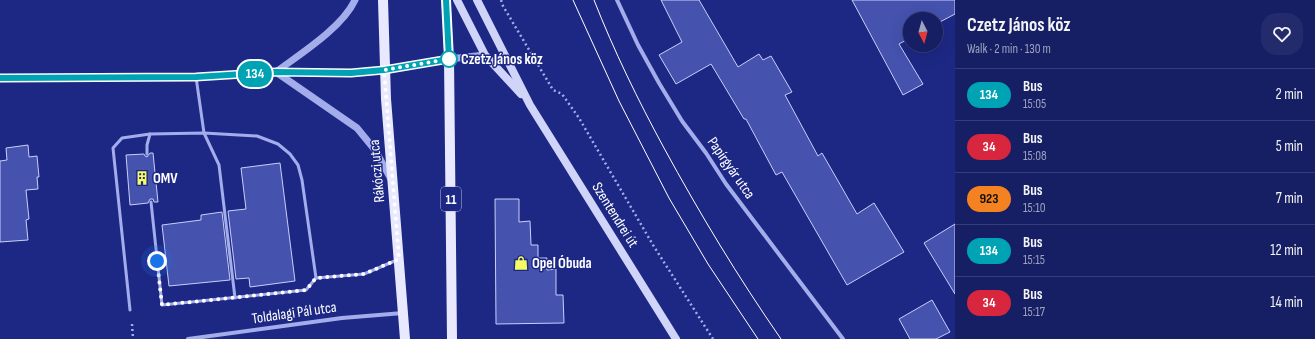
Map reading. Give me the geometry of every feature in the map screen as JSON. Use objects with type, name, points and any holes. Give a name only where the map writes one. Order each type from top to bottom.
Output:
[{"type":"main road","name":"Rákóczi utca","points":[[383,0],[384,70],[405,339]]},
{"type":"main road","name":"11","points":[[446,0],[449,59],[452,339]]},
{"type":"main road","name":"Szentendrei út","points":[[457,0],[485,55],[530,105]]},
{"type":"main road","name":"Szentendrei út","points":[[477,0],[530,105],[676,339]]},
{"type":"street","points":[[276,72],[319,40],[343,18],[355,0]]},
{"type":"street","name":"Papírgyár utca","points":[[617,0],[638,45],[682,121],[706,153],[726,184],[843,339]]},
{"type":"street","points":[[0,78],[196,77],[276,72],[351,73],[384,70],[449,59],[485,55]]},
{"type":"street","points":[[276,72],[357,128],[375,150],[393,183]]},
{"type":"street","name":"Toldalagi Pál utca","points":[[188,339],[342,318],[403,313]]},
{"type":"lane","points":[[196,77],[204,133],[219,165],[235,298]]},
{"type":"lane","points":[[130,310],[113,148],[122,138],[150,134],[204,133],[257,136],[278,144],[290,154],[298,166],[302,180],[316,278]]},
{"type":"lane","points":[[147,154],[147,145],[150,134]]},
{"type":"lane","points":[[151,202],[162,305],[306,290],[316,278],[364,274],[399,259]]},
{"type":"path","points":[[501,0],[539,68],[553,90],[562,94],[579,118],[653,245],[713,339]]},
{"type":"building","points":[[661,0],[699,0],[738,67],[759,54],[763,60],[771,56],[792,92],[785,95],[818,156],[822,153],[857,214],[874,203],[904,252],[847,285],[782,172],[776,175],[746,119],[744,119],[711,64],[676,84],[659,55],[682,42]]},
{"type":"building","points":[[852,0],[955,0],[955,14],[943,20],[943,12],[903,12],[903,42],[899,44],[923,84],[903,95]]},
{"type":"building","points":[[28,145],[29,157],[37,156],[39,177],[37,177],[38,189],[26,190],[29,219],[26,220],[28,240],[0,242],[0,161],[7,160],[6,148]]},
{"type":"building","name":"OMV","points":[[150,153],[153,153],[158,202],[154,202],[153,199],[150,199],[148,203],[130,205],[126,155],[144,154],[147,157]]},
{"type":"building","points":[[280,163],[295,281],[250,287],[249,278],[236,279],[228,211],[246,209],[241,168]]},
{"type":"building","name":"Opel Óbuda","points":[[495,199],[519,199],[519,222],[530,221],[531,245],[538,245],[538,258],[547,258],[547,270],[556,269],[556,295],[563,295],[564,323],[496,324]]},
{"type":"building","name":"OMV","points":[[222,212],[230,280],[169,286],[162,225],[201,220],[201,215]]},
{"type":"building","points":[[955,224],[955,294],[924,243]]},
{"type":"building","points":[[932,300],[950,332],[936,339],[910,339],[899,319]]},
{"type":"tram line","points":[[573,0],[619,101],[669,198],[708,264],[758,339]]},
{"type":"tram line","points":[[594,0],[645,112],[691,197],[720,245],[781,339]]},
{"type":"bus line","name":"134","points":[[0,78],[196,77],[276,72],[351,73],[384,70],[449,59],[446,0]]},
{"type":"place","name":"Czetz János köz","points":[[449,59]]},
{"type":"place","name":"OMV","points":[[142,178]]},
{"type":"place","name":"Opel Óbuda","points":[[521,263]]},
{"type":"route","points":[[157,261],[162,305],[306,290],[316,278],[364,274],[399,259],[384,70],[449,59]]}]
